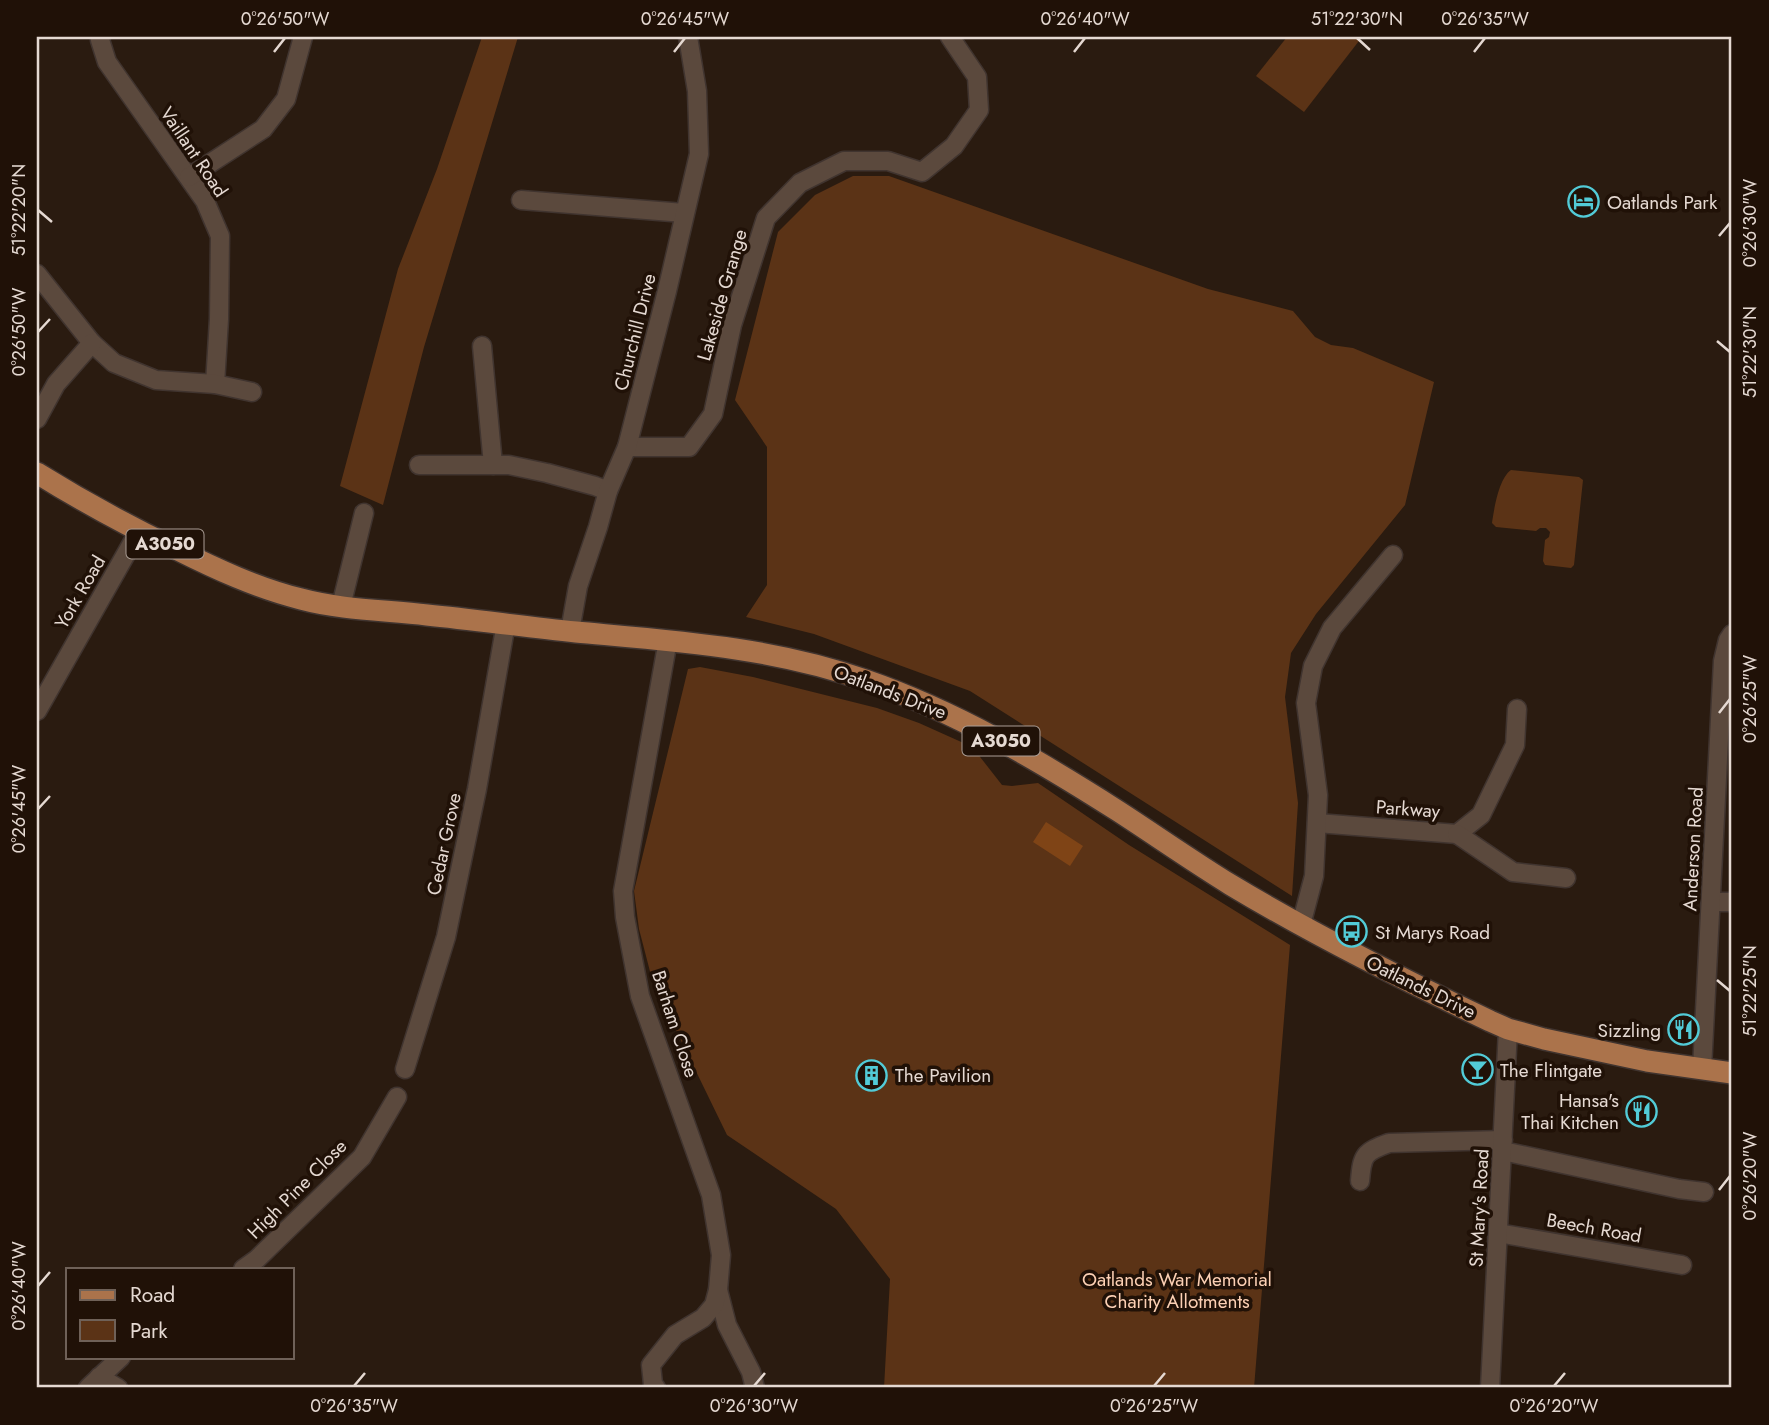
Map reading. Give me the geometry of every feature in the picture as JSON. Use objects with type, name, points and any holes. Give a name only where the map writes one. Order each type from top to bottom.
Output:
[{"type":"main road","name":"Oatlands Drive","points":[[37,473],[139,531],[229,575],[301,599],[341,606],[751,650],[792,658],[865,680],[979,728],[1064,777],[1228,883],[1301,925],[1375,965],[1508,1029],[1647,1061],[1732,1073]]},
{"type":"street","name":"Vaillant Road","points":[[101,37],[107,62],[205,201],[220,236],[215,384]]},
{"type":"street","points":[[189,177],[263,130],[286,99],[303,37]]},
{"type":"street","name":"Churchill Drive","points":[[570,631],[578,586],[608,491],[627,447],[699,154],[697,91],[688,37]]},
{"type":"street","name":"Lakeside Grange","points":[[627,447],[689,447],[713,414],[732,326],[766,218],[800,183],[844,161],[888,161],[922,172],[954,146],[979,110],[977,77],[950,37]]},
{"type":"street","points":[[521,200],[684,213]]},
{"type":"street","points":[[37,274],[92,343],[114,363],[156,380],[215,384],[252,392]]},
{"type":"street","points":[[37,419],[56,384],[92,343]]},
{"type":"street","points":[[482,346],[493,465]]},
{"type":"street","points":[[419,465],[509,465],[608,491]]},
{"type":"street","points":[[341,606],[364,513]]},
{"type":"street","name":"York Road","points":[[37,711],[139,531]]},
{"type":"street","points":[[1301,925],[1314,876],[1317,823],[1318,795],[1306,702],[1312,666],[1332,628],[1393,555]]},
{"type":"street","name":"Cedar Grove","points":[[405,1069],[446,937],[477,789],[506,623]]},
{"type":"street","name":"Anderson Road","points":[[1702,1069],[1723,660],[1732,634]]},
{"type":"street","name":"Barham Close","points":[[656,1388],[651,1365],[675,1335],[709,1312],[714,1305],[721,1255],[711,1195],[640,996],[624,904],[623,891],[668,640]]},
{"type":"street","name":"Parkway","points":[[1317,823],[1457,834],[1481,815],[1515,745],[1517,709]]},
{"type":"street","points":[[1457,834],[1513,872],[1566,878]]},
{"type":"street","points":[[1712,902],[1732,902]]},
{"type":"street","name":"St Mary's Road","points":[[1490,1388],[1508,1029]]},
{"type":"street","name":"High Pine Close","points":[[244,1268],[257,1259],[362,1157],[397,1097]]},
{"type":"street","points":[[1360,1181],[1362,1161],[1372,1149],[1389,1143],[1503,1145],[1679,1189],[1704,1192]]},
{"type":"street","name":"Beech Road","points":[[1498,1233],[1682,1265]]},
{"type":"street","points":[[718,1290],[727,1325],[751,1372],[755,1388]]},
{"type":"street","points":[[94,1382],[120,1358]]},
{"type":"street","points":[[94,1382],[118,1388]]},
{"type":"green space","points":[[482,37],[518,37],[424,347],[383,505],[340,486],[398,269],[437,169]]},
{"type":"green space","points":[[1287,37],[1362,37],[1304,112],[1256,76]]},
{"type":"green space","points":[[853,176],[889,176],[1208,289],[1293,311],[1315,337],[1331,345],[1353,348],[1434,382],[1405,505],[1316,614],[1291,653],[1285,697],[1298,803],[1292,896],[970,691],[814,634],[746,617],[767,585],[767,447],[735,400],[778,232],[815,195]]},
{"type":"green space","points":[[1511,470],[1579,477],[1583,480],[1574,565],[1571,568],[1545,565],[1545,540],[1550,532],[1546,528],[1536,531],[1496,527],[1492,523],[1500,487]]},
{"type":"green space","name":"Oatlands War Memorial Charity Allotments","points":[[700,667],[753,677],[877,708],[968,745],[1002,785],[1038,783],[1129,845],[1290,945],[1254,1388],[884,1388],[890,1279],[836,1209],[727,1135],[653,983],[639,929],[634,891],[688,669]]},
{"type":"shaded area","points":[[1046,822],[1083,846],[1070,866],[1033,842]]},
{"type":"place","name":"Oatlands Park","points":[[1584,202]]},
{"type":"place","name":"St Marys Road","points":[[1352,932]]},
{"type":"place","name":"Sizzling","points":[[1684,1030]]},
{"type":"place","name":"The Flintgate","points":[[1477,1070]]},
{"type":"place","name":"The Pavilion","points":[[872,1075]]},
{"type":"place","name":"Hansa's Thai Kitchen","points":[[1642,1111]]}]
